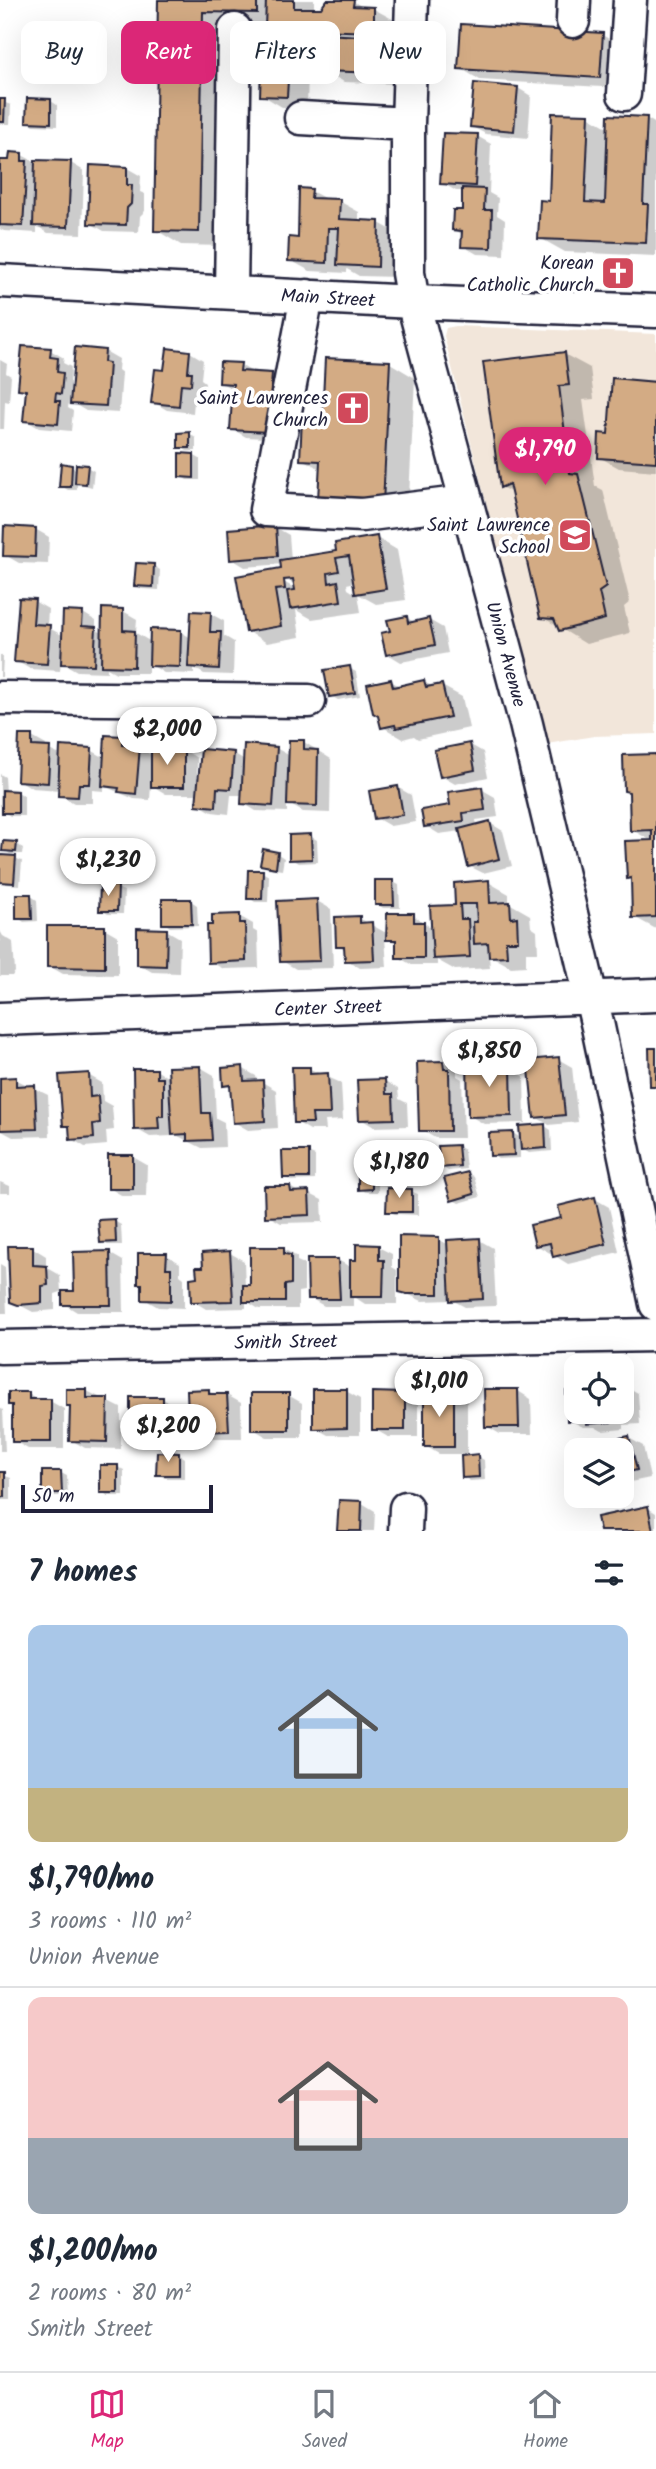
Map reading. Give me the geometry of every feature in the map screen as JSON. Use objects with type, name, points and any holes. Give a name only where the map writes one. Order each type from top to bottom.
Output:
[{"type":"street","name":"Union Avenue","points":[[412,0],[408,124],[408,273],[413,302],[526,724],[591,999],[656,1304]]},
{"type":"street","points":[[624,94],[630,0]]},
{"type":"street","points":[[231,292],[234,84]]},
{"type":"street","points":[[301,118],[408,124]]},
{"type":"street","name":"Main Street","points":[[0,281],[413,302],[656,311]]},
{"type":"street","points":[[307,296],[266,510],[362,515],[466,502]]},
{"type":"street","points":[[0,698],[309,701]]},
{"type":"street","name":"Center Street","points":[[0,1019],[656,995]]},
{"type":"street","name":"Smith Street","points":[[0,1347],[656,1335]]},
{"type":"shaded area","name":"Saint Lawrence School","points":[[456,326],[656,334],[656,734],[594,736],[547,744],[444,336],[446,328]]},
{"type":"building","points":[[158,0],[257,0],[257,13],[203,12],[203,21],[158,21]]},
{"type":"building","points":[[266,0],[294,0],[294,8],[321,8],[327,0],[354,0],[353,6],[374,7],[374,21],[354,21],[354,31],[340,31],[340,21],[265,21]]},
{"type":"building","points":[[461,24],[603,33],[600,78],[458,69]]},
{"type":"building","points":[[340,35],[354,36],[354,72],[340,72]]},
{"type":"building","points":[[474,83],[518,87],[514,131],[470,127]]},
{"type":"building","points":[[157,84],[202,84],[199,232],[154,231]]},
{"type":"building","points":[[260,84],[288,84],[287,97],[260,96]]},
{"type":"building","points":[[27,98],[51,99],[51,123],[26,122]]},
{"type":"building","points":[[0,99],[5,99],[4,122],[0,122]]},
{"type":"building","points":[[552,113],[589,114],[585,202],[605,203],[608,115],[647,117],[643,204],[648,204],[646,243],[538,239],[540,200],[549,201]]},
{"type":"building","points":[[443,133],[478,134],[475,186],[440,184]]},
{"type":"building","points":[[10,152],[22,153],[22,161],[27,161],[23,226],[0,225],[0,160],[9,160]]},
{"type":"building","points":[[35,160],[71,161],[68,227],[33,226]]},
{"type":"building","points":[[90,165],[127,167],[127,185],[132,185],[126,225],[88,224]]},
{"type":"building","points":[[299,188],[312,189],[311,198],[340,199],[339,219],[379,221],[378,267],[337,265],[339,228],[328,228],[327,263],[288,261],[289,237],[298,238]]},
{"type":"building","points":[[462,188],[485,189],[484,210],[492,210],[491,248],[461,247],[462,231],[452,230],[453,210],[462,210]]},
{"type":"building","points":[[22,346],[51,348],[50,357],[58,358],[57,372],[63,373],[61,394],[56,393],[55,401],[60,401],[58,424],[23,421],[26,390],[18,389]]},
{"type":"building","points":[[75,347],[105,350],[104,362],[109,363],[106,406],[70,404]]},
{"type":"building","points":[[167,348],[190,351],[188,372],[192,372],[191,385],[181,384],[179,406],[151,403],[155,369],[164,370]]},
{"type":"building","points":[[565,352],[569,385],[559,386],[570,473],[578,474],[606,587],[599,592],[605,619],[559,631],[554,619],[540,618],[509,484],[500,488],[483,362]]},
{"type":"building","points":[[325,358],[390,361],[383,504],[318,500],[320,461],[300,460],[302,418],[322,419]]},
{"type":"building","points":[[220,362],[241,363],[240,371],[272,373],[268,432],[230,430],[233,384],[219,383]]},
{"type":"building","points":[[612,378],[656,382],[656,462],[598,458],[599,433],[608,434]]},
{"type":"building","points":[[190,432],[190,448],[178,448],[178,433]]},
{"type":"building","points":[[179,453],[194,454],[194,478],[179,477]]},
{"type":"building","points":[[61,463],[72,465],[71,487],[59,487]]},
{"type":"building","points":[[76,464],[88,465],[86,484],[75,483]]},
{"type":"building","points":[[276,525],[278,556],[230,560],[228,529]]},
{"type":"building","points":[[4,526],[36,528],[35,557],[3,556]]},
{"type":"building","points":[[377,536],[386,589],[355,594],[349,556],[336,558],[339,571],[328,573],[329,583],[338,581],[341,601],[290,609],[287,591],[295,590],[293,579],[284,580],[285,589],[275,590],[281,626],[246,632],[236,576],[281,568],[280,560],[336,551],[335,543]]},
{"type":"building","points":[[136,563],[154,564],[153,587],[134,586]]},
{"type":"building","points":[[19,598],[35,599],[33,624],[50,625],[47,664],[14,662]]},
{"type":"building","points":[[102,608],[123,609],[123,630],[135,631],[134,667],[101,666]]},
{"type":"building","points":[[63,611],[83,612],[82,626],[96,627],[94,665],[61,664]]},
{"type":"building","points":[[191,611],[211,612],[210,632],[221,632],[219,669],[188,667]]},
{"type":"building","points":[[407,616],[408,623],[429,618],[435,645],[386,655],[381,633],[390,631],[387,620]]},
{"type":"building","points":[[150,629],[181,630],[180,667],[149,666]]},
{"type":"building","points":[[350,666],[355,693],[329,697],[324,670]]},
{"type":"building","points":[[391,679],[393,687],[424,680],[426,687],[442,684],[450,717],[396,728],[395,725],[381,728],[378,716],[373,713],[367,684]]},
{"type":"building","points":[[19,735],[32,735],[32,746],[50,747],[48,783],[17,781]]},
{"type":"building","points":[[105,735],[122,736],[122,745],[140,746],[136,794],[118,792],[119,788],[102,786]]},
{"type":"building","points":[[289,740],[304,740],[304,749],[318,750],[317,806],[287,805]]},
{"type":"building","points":[[470,743],[475,770],[440,777],[434,750]]},
{"type":"building","points":[[244,744],[277,747],[273,806],[241,804]]},
{"type":"building","points":[[60,746],[92,748],[90,784],[79,784],[78,797],[58,796]]},
{"type":"building","points":[[151,747],[184,748],[184,787],[151,787]]},
{"type":"building","points":[[201,749],[234,752],[231,789],[217,788],[216,807],[196,805]]},
{"type":"building","points":[[656,754],[656,917],[632,918],[631,878],[627,879],[625,841],[652,840],[652,830],[630,831],[629,792],[624,791],[623,755]]},
{"type":"building","points":[[398,786],[403,815],[374,819],[369,791]]},
{"type":"building","points":[[482,787],[485,810],[463,813],[464,821],[424,827],[421,810],[450,805],[448,792]]},
{"type":"building","points":[[2,790],[18,791],[18,813],[2,813]]},
{"type":"building","points":[[490,821],[499,859],[468,867],[459,829]]},
{"type":"building","points":[[311,834],[312,859],[289,860],[289,835]]},
{"type":"building","points":[[3,841],[17,842],[16,852],[2,851]]},
{"type":"building","points":[[263,849],[278,852],[276,868],[260,865]]},
{"type":"building","points":[[0,855],[16,856],[14,883],[0,882]]},
{"type":"building","points":[[248,870],[263,870],[262,899],[247,899]]},
{"type":"building","points":[[375,880],[393,880],[394,905],[375,905]]},
{"type":"building","points":[[489,880],[490,903],[510,902],[511,918],[517,917],[518,941],[506,941],[507,956],[489,957],[488,943],[474,944],[476,904],[460,904],[461,919],[468,919],[470,957],[433,959],[430,906],[455,905],[454,883]]},
{"type":"building","points":[[100,885],[118,886],[117,911],[99,911]]},
{"type":"building","points":[[16,894],[31,894],[32,919],[16,919]]},
{"type":"building","points":[[162,899],[191,899],[192,924],[162,924]]},
{"type":"building","points":[[317,899],[320,961],[280,962],[277,901]]},
{"type":"building","points":[[387,913],[414,913],[414,922],[424,922],[424,958],[396,958],[396,940],[386,940]]},
{"type":"building","points":[[240,914],[240,923],[245,923],[246,961],[208,963],[207,925],[212,925],[212,915]]},
{"type":"building","points":[[360,916],[360,923],[372,922],[374,960],[345,961],[344,946],[336,946],[335,917]]},
{"type":"building","points":[[47,926],[105,926],[105,968],[47,967]]},
{"type":"building","points":[[137,928],[167,929],[166,966],[137,965]]},
{"type":"building","points":[[649,1048],[656,1048],[656,1086],[650,1086]]},
{"type":"building","points":[[489,1057],[488,1066],[511,1066],[512,1116],[468,1117],[467,1058]]},
{"type":"building","points":[[559,1057],[565,1115],[534,1118],[528,1060]]},
{"type":"building","points":[[443,1061],[444,1069],[449,1069],[450,1131],[419,1131],[417,1062]]},
{"type":"building","points":[[200,1066],[202,1113],[210,1113],[212,1140],[187,1141],[187,1134],[172,1135],[168,1067]]},
{"type":"building","points":[[243,1066],[244,1081],[263,1080],[265,1121],[233,1123],[230,1085],[223,1086],[222,1068]]},
{"type":"building","points":[[292,1067],[310,1067],[310,1074],[328,1073],[330,1114],[312,1114],[313,1123],[294,1123]]},
{"type":"building","points":[[133,1069],[157,1069],[157,1078],[163,1078],[163,1116],[158,1116],[159,1129],[134,1130]]},
{"type":"building","points":[[89,1073],[90,1097],[98,1096],[100,1123],[93,1124],[94,1138],[70,1140],[69,1126],[63,1126],[59,1075]]},
{"type":"building","points":[[16,1077],[16,1086],[35,1085],[37,1129],[0,1130],[0,1078]]},
{"type":"building","points":[[385,1079],[386,1094],[393,1094],[394,1119],[359,1120],[357,1080]]},
{"type":"building","points":[[545,1124],[546,1148],[521,1150],[519,1126]]},
{"type":"building","points":[[513,1132],[514,1155],[490,1156],[489,1133]]},
{"type":"building","points":[[458,1145],[460,1166],[440,1168],[438,1146]]},
{"type":"building","points":[[282,1151],[309,1151],[309,1178],[283,1178]]},
{"type":"building","points":[[108,1155],[133,1155],[133,1189],[108,1189]]},
{"type":"building","points":[[468,1172],[474,1194],[451,1201],[444,1178]]},
{"type":"building","points":[[372,1176],[372,1189],[358,1190],[358,1177]]},
{"type":"building","points":[[264,1186],[290,1186],[291,1192],[309,1191],[310,1215],[265,1217]]},
{"type":"building","points":[[387,1188],[412,1189],[412,1212],[386,1212]]},
{"type":"building","points":[[595,1197],[606,1244],[553,1257],[550,1243],[535,1246],[530,1225],[561,1218],[558,1206]]},
{"type":"building","points":[[115,1219],[116,1242],[100,1243],[98,1220]]},
{"type":"building","points":[[399,1236],[439,1237],[439,1294],[399,1292]]},
{"type":"building","points":[[480,1238],[483,1299],[450,1301],[447,1240]]},
{"type":"building","points":[[356,1244],[379,1245],[379,1260],[384,1260],[383,1297],[350,1297],[350,1260],[356,1260]]},
{"type":"building","points":[[8,1246],[33,1246],[33,1265],[47,1266],[48,1285],[42,1286],[42,1303],[18,1305],[10,1302]]},
{"type":"building","points":[[250,1247],[284,1247],[284,1254],[291,1255],[291,1284],[285,1285],[285,1302],[243,1302],[243,1285],[250,1285]]},
{"type":"building","points":[[110,1251],[111,1305],[62,1305],[62,1291],[74,1291],[73,1252]]},
{"type":"building","points":[[230,1251],[233,1301],[191,1302],[190,1278],[197,1277],[196,1267],[203,1267],[202,1253]]},
{"type":"building","points":[[138,1253],[167,1253],[166,1268],[171,1268],[171,1301],[142,1300],[142,1284],[138,1284]]},
{"type":"building","points":[[307,1259],[338,1259],[340,1299],[308,1299]]},
{"type":"building","points":[[66,1389],[87,1389],[87,1398],[108,1398],[107,1442],[69,1441],[70,1406],[66,1406]]},
{"type":"building","points":[[209,1389],[209,1394],[227,1394],[229,1431],[193,1432],[193,1415],[188,1415],[187,1390]]},
{"type":"building","points":[[313,1389],[347,1389],[347,1428],[313,1429]]},
{"type":"building","points":[[484,1389],[518,1389],[519,1427],[485,1427]]},
{"type":"building","points":[[424,1390],[454,1390],[454,1447],[424,1447]]},
{"type":"building","points":[[8,1392],[29,1392],[29,1399],[51,1399],[51,1442],[12,1442],[12,1405],[8,1405]]},
{"type":"building","points":[[372,1392],[405,1393],[405,1430],[372,1430]]},
{"type":"building","points":[[251,1393],[289,1393],[289,1430],[251,1430]]},
{"type":"building","points":[[130,1397],[163,1397],[163,1439],[130,1438]]},
{"type":"building","points":[[157,1452],[179,1453],[179,1475],[156,1475]]},
{"type":"building","points":[[478,1454],[479,1477],[462,1478],[461,1456]]},
{"type":"building","points":[[100,1465],[118,1465],[118,1493],[100,1493]]},
{"type":"building","points":[[42,1471],[61,1471],[62,1493],[42,1493]]},
{"type":"building","points":[[0,1472],[5,1472],[5,1497],[0,1497]]},
{"type":"building","points":[[339,1500],[362,1501],[361,1531],[337,1531]]},
{"type":"building","points":[[648,1506],[653,1531],[600,1531],[597,1517]]},
{"type":"place","name":"Korean Catholic Church","points":[[618,273]]},
{"type":"place","name":"Saint Lawrences Church","points":[[353,408]]},
{"type":"place","name":"Saint Lawrence School","points":[[575,535]]}]
